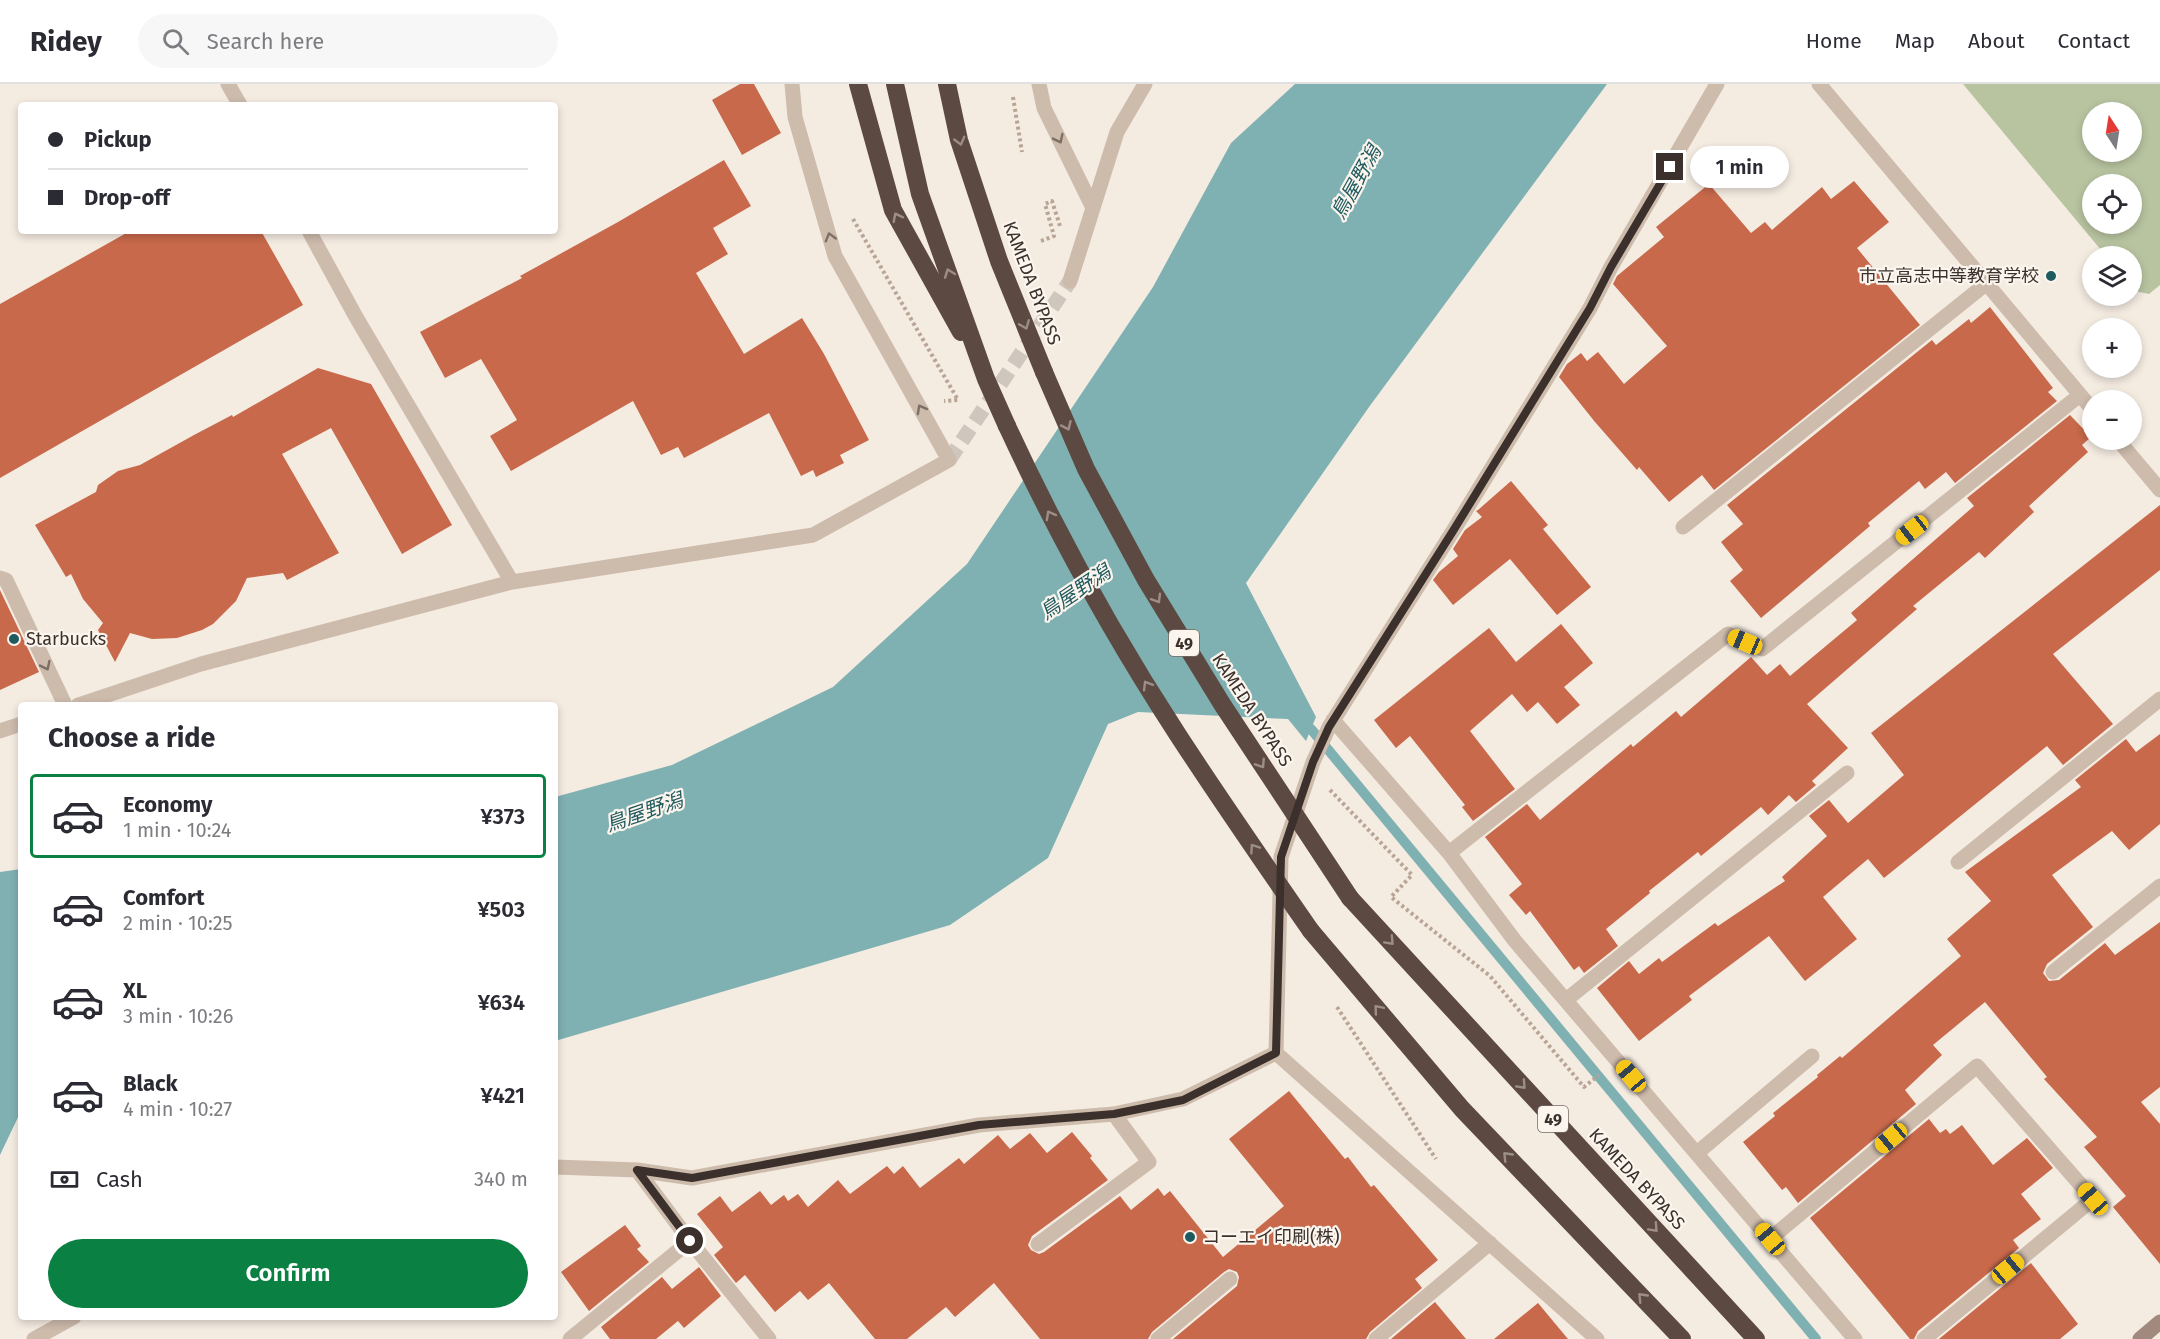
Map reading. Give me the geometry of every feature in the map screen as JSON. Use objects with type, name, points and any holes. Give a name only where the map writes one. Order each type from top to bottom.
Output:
[{"type":"highway","points":[[858,84],[893,210],[986,379]]},
{"type":"highway","points":[[895,84],[920,194],[986,379],[1036,490],[1101,608],[1177,734],[1311,931],[1462,1109],[1682,1339]]},
{"type":"highway","name":"KAMEDA BYPASS","points":[[948,84],[959,140],[999,261],[1086,469],[1146,580],[1222,704],[1350,898],[1756,1339]]},
{"type":"street","points":[[228,84],[238,102]]},
{"type":"street","points":[[87,702],[201,664],[512,582],[813,536],[949,460],[835,256],[795,117],[792,84]]},
{"type":"street","points":[[1039,84],[1044,108],[1093,208]]},
{"type":"street","points":[[1070,281],[1117,132],[1145,84]]},
{"type":"street","points":[[1597,1339],[1276,1053],[1281,857],[1312,766],[1331,723],[1453,531],[1590,308],[1611,267],[1717,84]]},
{"type":"street","points":[[1819,84],[2082,397]]},
{"type":"street","points":[[311,234],[356,316],[512,582]]},
{"type":"street","points":[[1683,526],[1987,283]]},
{"type":"street","points":[[1449,853],[1728,634],[1762,649],[2080,395]]},
{"type":"street","points":[[2126,450],[2160,490]]},
{"type":"street","points":[[0,578],[6,580],[64,702]]},
{"type":"street","points":[[1958,862],[2160,699]]},
{"type":"street","points":[[1331,723],[1449,853],[1515,940],[1855,1339]]},
{"type":"street","points":[[0,731],[18,725]]},
{"type":"street","points":[[1566,1000],[1847,773]]},
{"type":"street","points":[[2053,972],[2160,886]]},
{"type":"street","points":[[558,1167],[637,1170],[692,1178],[979,1125],[1114,1114],[1183,1100],[1276,1053]]},
{"type":"street","points":[[1696,1153],[1812,1056]]},
{"type":"street","points":[[1770,1239],[1977,1066],[2093,1199],[1924,1339]]},
{"type":"street","points":[[1038,1244],[1149,1162],[1114,1114]]},
{"type":"street","points":[[637,1170],[690,1241],[769,1339]]},
{"type":"street","points":[[570,1339],[690,1241]]},
{"type":"street","points":[[1376,1339],[1490,1243]]},
{"type":"street","points":[[1158,1339],[1230,1279]]},
{"type":"street","points":[[34,1339],[69,1320]]},
{"type":"street","points":[[2140,1339],[2160,1323]]},
{"type":"path","points":[[1013,95],[1022,152]]},
{"type":"path","points":[[1041,241],[1054,236],[1045,204],[1052,201],[1061,231],[1093,208]]},
{"type":"path","points":[[850,214],[958,400]]},
{"type":"path","points":[[1312,766],[1412,875],[1391,897],[1490,976],[1584,1087]]},
{"type":"path","points":[[1336,1005],[1439,1164]]},
{"type":"green space","points":[[1963,84],[2160,84],[2160,285],[2149,294],[2142,292],[2142,246],[2098,246],[2088,234],[2142,234],[2142,174],[2082,174],[2082,227]]},
{"type":"water","name":"鳥屋野潟","points":[[1295,84],[1607,84],[1369,407],[1246,583],[1316,717],[1306,741],[1288,719],[1138,712],[1108,724],[1048,858],[950,925],[558,1040],[558,796],[672,765],[833,687],[967,564],[1153,287],[1231,143]]},
{"type":"water","points":[[18,869],[18,1117],[0,1155],[0,872]]},
{"type":"building","points":[[740,84],[754,84],[781,133],[742,155],[712,100]]},
{"type":"building","points":[[724,160],[751,206],[713,228],[728,254],[696,273],[744,354],[802,318],[824,354],[869,440],[840,455],[844,463],[816,477],[813,470],[801,476],[769,413],[684,458],[678,447],[661,455],[633,401],[511,471],[490,436],[517,420],[481,359],[445,378],[420,332],[522,278],[520,276]]},
{"type":"building","points":[[1854,181],[1889,222],[1857,248],[1920,325],[1714,490],[1702,475],[1669,502],[1639,467],[1637,470],[1559,377],[1567,364],[1581,353],[1587,361],[1598,352],[1624,384],[1667,346],[1613,284],[1617,276],[1664,237],[1656,227],[1709,184],[1751,233],[1765,222],[1772,230],[1822,187],[1831,199]]},
{"type":"building","points":[[125,234],[263,234],[303,305],[0,478],[0,304]]},
{"type":"building","points":[[1990,307],[2053,388],[2048,392],[2057,401],[1955,483],[1946,472],[1925,489],[1919,481],[1868,523],[1870,526],[1761,618],[1730,581],[1743,570],[1721,542],[1743,524],[1727,505],[1932,340],[1936,345],[1969,319],[1971,323]]},
{"type":"building","points":[[318,368],[371,384],[452,525],[402,554],[331,428],[282,454],[339,553],[287,580],[283,573],[247,578],[236,601],[213,624],[202,630],[177,638],[152,639],[130,633],[115,662],[98,630],[103,623],[83,599],[71,574],[66,577],[35,525],[96,492],[98,485],[118,471],[140,465],[232,415],[233,417]]},
{"type":"building","points":[[2070,415],[2082,428],[2082,450],[2088,452],[2029,506],[2034,512],[1985,558],[1979,552],[1913,606],[1917,609],[1807,704],[1848,748],[1812,781],[1816,785],[1796,802],[1789,795],[1768,815],[1761,807],[1701,856],[1698,852],[1606,929],[1618,946],[1584,973],[1579,966],[1574,970],[1530,911],[1526,915],[1509,895],[1522,884],[1485,837],[1527,804],[1540,820],[1631,744],[1633,747],[1676,711],[1681,717],[1751,657],[1767,675],[1780,664],[1790,676],[1857,620],[1851,613],[1974,506],[1967,498]]},
{"type":"building","points":[[1511,481],[1548,525],[1543,529],[1591,587],[1557,615],[1510,559],[1453,605],[1433,580],[1458,556],[1453,549],[1465,530],[1482,517],[1476,511]]},
{"type":"building","points":[[2160,505],[2160,570],[2053,654],[2113,724],[2063,765],[2047,746],[1884,878],[1868,859],[1823,897],[1857,939],[1805,981],[1769,936],[1689,996],[1692,1000],[1639,1041],[1597,988],[1629,961],[1639,974],[1659,958],[1662,962],[1715,923],[1718,926],[1785,881],[1782,877],[1827,836],[1809,816],[1829,800],[1848,823],[1904,775],[1871,733]]},
{"type":"building","name":"Starbucks","points":[[0,590],[39,672],[0,690]]},
{"type":"building","points":[[1561,624],[1593,663],[1564,687],[1580,705],[1557,724],[1538,702],[1527,712],[1512,694],[1470,731],[1515,789],[1473,821],[1462,807],[1465,805],[1410,736],[1396,748],[1374,720],[1489,628],[1516,662]]},
{"type":"building","points":[[2160,734],[2160,824],[2129,850],[2112,831],[2052,875],[2093,927],[2047,964],[2043,973],[2049,981],[2059,980],[2105,943],[2115,955],[2160,922],[2160,1087],[2141,1102],[2160,1124],[2160,1264],[2113,1207],[2126,1196],[2084,1147],[2097,1137],[2044,1079],[2047,1077],[1985,1002],[1933,1045],[1942,1055],[1905,1090],[1916,1104],[1798,1203],[1786,1187],[1782,1190],[1743,1142],[1775,1116],[1773,1113],[1818,1077],[1817,1075],[1840,1056],[1842,1058],[1961,956],[1947,939],[1991,901],[1965,872],[2081,787],[2075,780],[2126,739],[2136,752]]},
{"type":"building","points":[[1289,1091],[1345,1159],[1348,1157],[1371,1187],[1374,1185],[1438,1260],[1415,1279],[1422,1288],[1370,1332],[1366,1339],[1173,1339],[1237,1286],[1239,1277],[1237,1272],[1229,1269],[1152,1332],[1148,1339],[1040,1339],[994,1283],[955,1317],[946,1307],[907,1339],[875,1339],[829,1283],[808,1300],[800,1291],[775,1312],[745,1275],[736,1283],[714,1255],[723,1247],[697,1214],[720,1196],[732,1212],[760,1191],[771,1205],[784,1195],[788,1201],[798,1194],[808,1207],[838,1180],[850,1194],[887,1166],[894,1174],[903,1166],[920,1188],[959,1158],[964,1164],[998,1135],[1010,1149],[1030,1133],[1047,1153],[1072,1132],[1108,1180],[1032,1236],[1028,1245],[1031,1250],[1039,1254],[1044,1252],[1120,1196],[1131,1210],[1158,1188],[1164,1196],[1170,1191],[1223,1257],[1284,1206],[1229,1139]]},
{"type":"building","points":[[1929,1119],[1940,1133],[1946,1129],[1950,1134],[1962,1125],[1993,1165],[2027,1138],[2053,1168],[2021,1194],[2041,1219],[2013,1240],[2019,1248],[1918,1331],[1914,1339],[1910,1339],[1810,1218]]},
{"type":"building","points":[[625,1225],[641,1246],[637,1249],[649,1262],[589,1311],[561,1272]]},
{"type":"building","points":[[2031,1263],[2078,1324],[2060,1339],[1939,1339]]},
{"type":"building","points":[[699,1267],[721,1296],[684,1328],[678,1321],[656,1339],[610,1339],[601,1327],[662,1277],[672,1289]]},
{"type":"building","points":[[1435,1302],[1466,1339],[1391,1339]]},
{"type":"building","points":[[1538,1303],[1568,1339],[1494,1339]]},
{"type":"waterway","points":[[1311,729],[1816,1339]]},
{"type":"tunnel","points":[[949,460],[1070,281]]},
{"type":"place","name":"市立高志中等教育学校","points":[[2051,276]]},
{"type":"place","name":"Starbucks","points":[[14,639]]},
{"type":"place","name":"コーエイ印刷(株)","points":[[1190,1237]]},
{"type":"route","points":[[690,1241],[637,1170],[692,1178],[979,1125],[1114,1114],[1183,1100],[1276,1053],[1281,857],[1313,762],[1329,727],[1590,308],[1611,267],[1670,167]]}]
